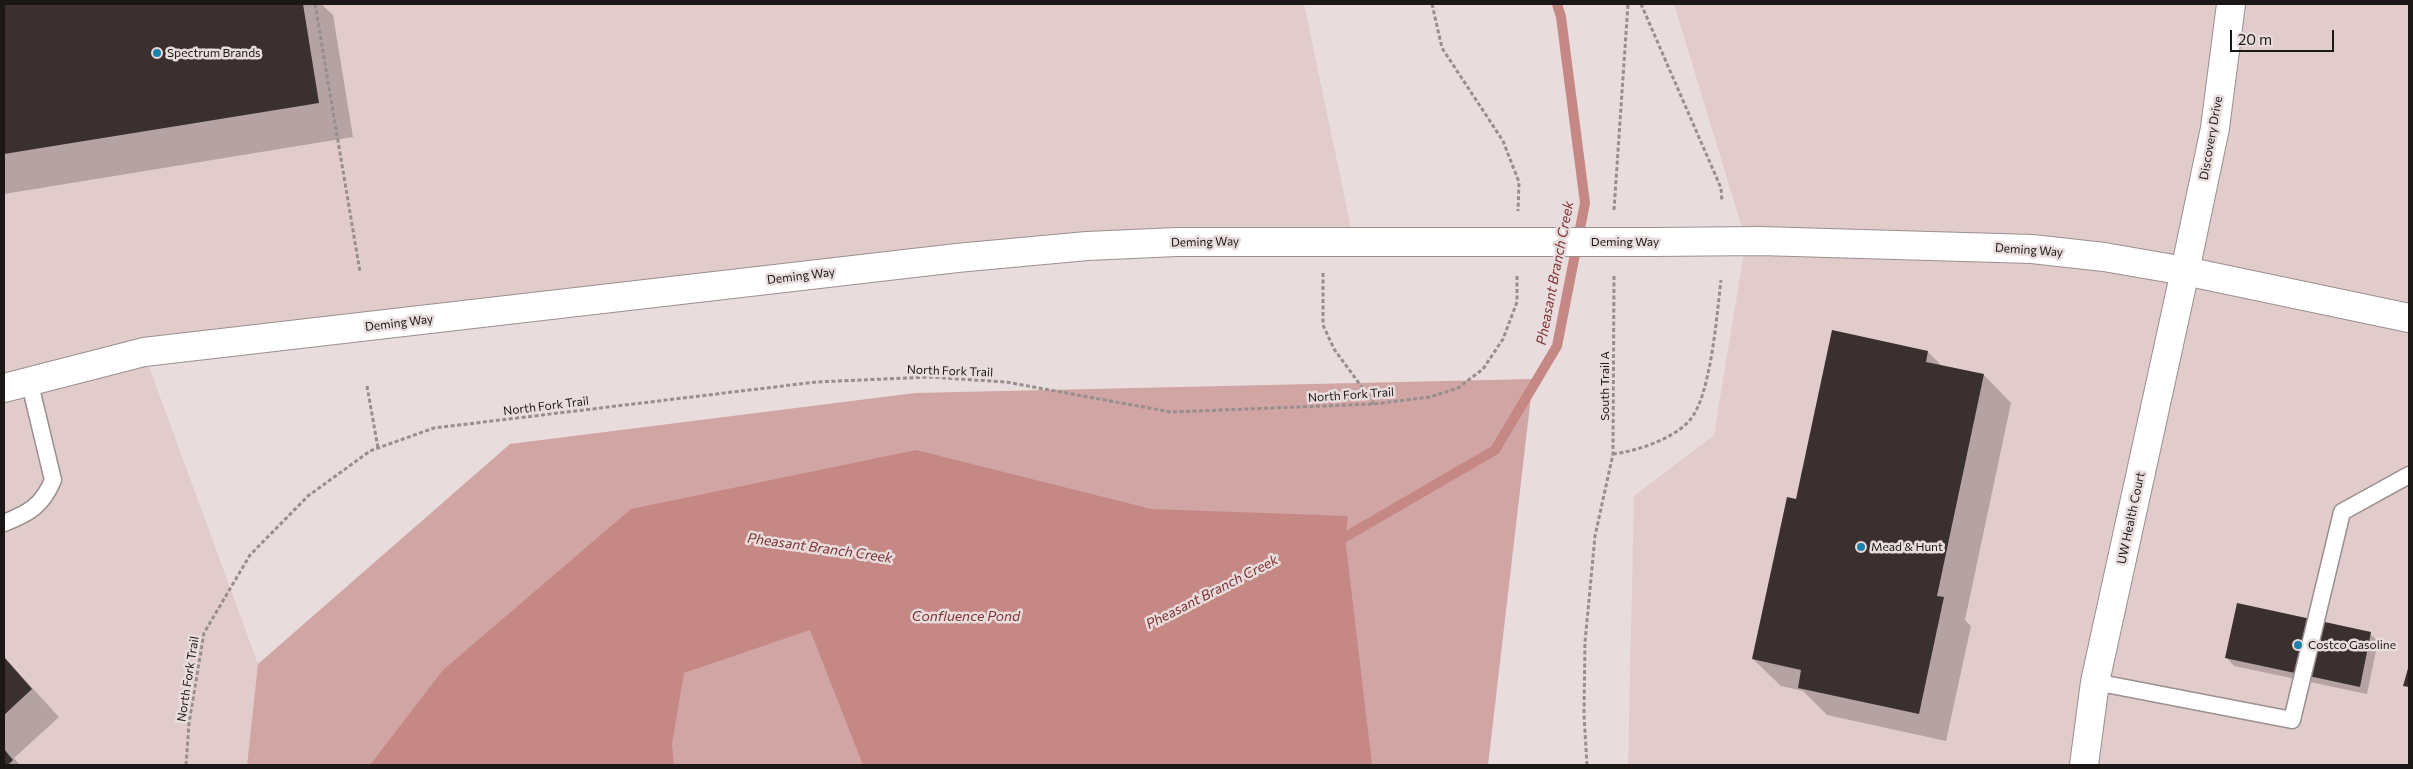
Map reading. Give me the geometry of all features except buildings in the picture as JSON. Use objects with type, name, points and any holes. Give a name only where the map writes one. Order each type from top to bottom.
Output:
[{"type":"street","name":"Discovery Drive","points":[[2185,271],[2215,128],[2231,4]]},
{"type":"street","name":"Deming Way","points":[[16,384],[144,352],[957,258],[1087,246],[1177,242],[1760,241],[2032,249],[2104,257],[2185,271],[2409,318]]},
{"type":"street","name":"UW Health Court","points":[[2084,765],[2095,682],[2185,271]]},
{"type":"lane","points":[[4,523],[29,513],[46,495],[53,480],[16,384]]},
{"type":"lane","points":[[2095,682],[2292,720],[2342,512],[2409,475]]},
{"type":"path","points":[[315,4],[360,272]]},
{"type":"path","points":[[1432,4],[1442,48],[1503,142],[1519,182],[1518,219]]},
{"type":"path","points":[[1614,218],[1614,188],[1628,4]]},
{"type":"path","points":[[1641,4],[1721,188],[1722,202]]},
{"type":"path","points":[[1325,242],[1323,325],[1334,349],[1374,404]]},
{"type":"path","name":"North Fork Trail","points":[[186,765],[189,723],[204,634],[250,555],[308,496],[370,451],[434,428],[816,382],[930,377],[1006,382],[1171,412],[1374,404],[1430,397],[1458,388],[1483,369],[1503,339],[1517,302],[1517,265]]},
{"type":"path","name":"South Trail A","points":[[1587,765],[1584,715],[1585,642],[1590,567],[1613,454],[1614,268]]},
{"type":"path","points":[[1613,454],[1629,452],[1658,442],[1690,421],[1703,394],[1711,358],[1721,280]]},
{"type":"path","points":[[367,386],[378,448]]},
{"type":"shaded area","points":[[4,4],[1304,4],[1354,242],[1177,242],[144,353],[258,664],[247,765],[4,765]]},
{"type":"shaded area","points":[[1674,4],[2409,4],[2409,765],[1628,765],[1634,496],[1714,435],[1746,241]]},
{"type":"shaded area","points":[[1533,379],[1488,765],[247,765],[258,664],[510,444],[915,393]]},
{"type":"water","name":"Confluence Pond","points":[[916,450],[1151,509],[1348,516],[1345,537],[1372,765],[863,765],[810,630],[684,673],[672,744],[674,765],[370,765],[443,670],[631,509]]},
{"type":"waterway","name":"Pheasant Branch Creek","points":[[1333,544],[1495,450],[1557,346],[1585,203],[1561,17],[1557,4]]},
{"type":"place","name":"Spectrum Brands","points":[[157,53]]},
{"type":"place","name":"Mead & Hunt","points":[[1861,547]]},
{"type":"place","name":"Costco Gasoline","points":[[2298,645]]}]
